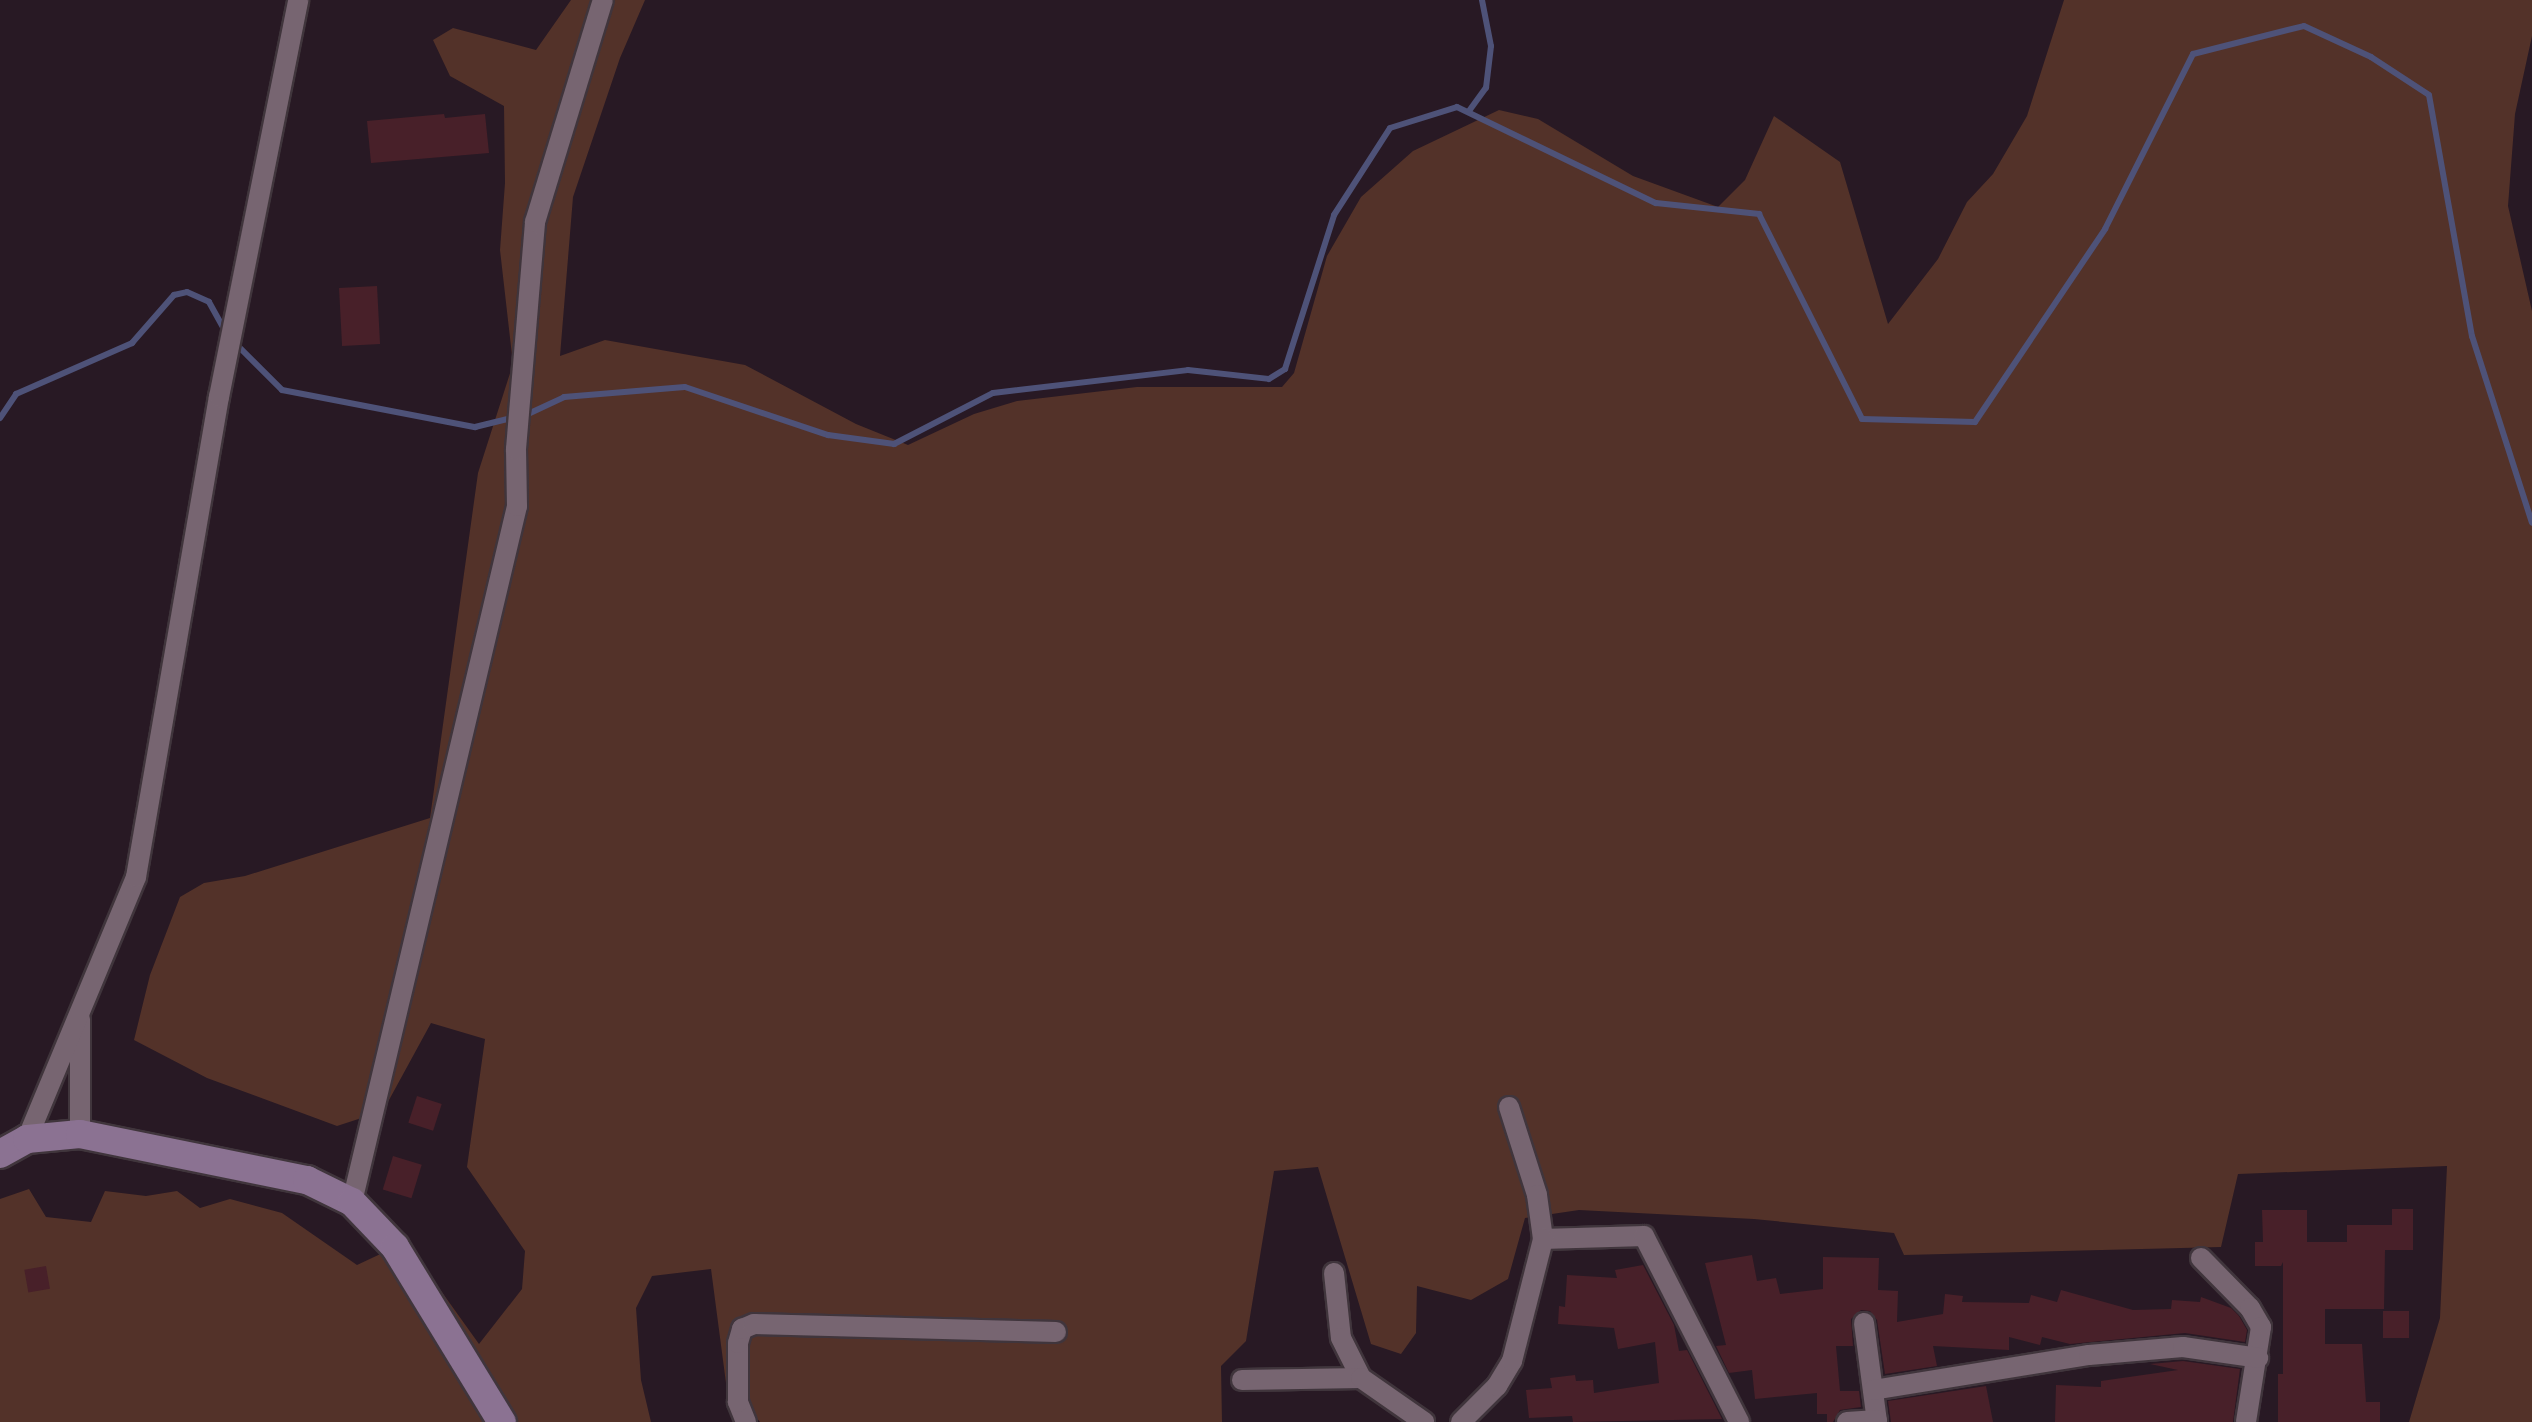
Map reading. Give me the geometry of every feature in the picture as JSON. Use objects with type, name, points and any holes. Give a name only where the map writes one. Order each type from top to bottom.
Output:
[{"type":"main road","points":[[0,1154],[27,1139],[80,1134],[307,1180],[348,1200],[396,1247],[502,1422]]},
{"type":"street","points":[[27,1139],[136,877],[218,397],[298,0]]},
{"type":"street","points":[[348,1200],[517,506],[516,449],[535,222],[602,0]]},
{"type":"street","points":[[80,1012],[80,1134]]},
{"type":"street","points":[[1460,1422],[1497,1386],[1516,1350],[1543,1239],[1537,1195],[1509,1107]]},
{"type":"street","points":[[1543,1239],[1644,1236],[1739,1422]]},
{"type":"street","points":[[2201,1258],[2250,1308],[2261,1327],[2246,1422]]},
{"type":"street","points":[[1334,1274],[1340,1338],[1361,1378],[1424,1422]]},
{"type":"street","points":[[1847,1422],[1877,1421],[1864,1323]]},
{"type":"street","points":[[746,1422],[738,1402],[738,1342],[742,1329],[754,1324],[1056,1332]]},
{"type":"street","points":[[1872,1390],[2052,1360],[2164,1348],[2258,1358]]},
{"type":"street","points":[[1242,1380],[1361,1378]]},
{"type":"shaded area","points":[[571,0],[645,0],[620,58],[573,197],[560,356],[605,340],[745,365],[856,424],[908,445],[974,414],[1017,401],[1137,387],[1282,387],[1294,373],[1327,256],[1361,197],[1413,151],[1499,110],[1538,119],[1633,176],[1718,207],[1745,180],[1774,116],[1840,162],[1888,324],[1938,259],[1967,202],[1993,174],[2027,116],[2064,0],[2532,0],[2532,36],[2515,114],[2508,206],[2532,311],[2532,1422],[2409,1422],[2440,1318],[2447,1166],[2238,1174],[2221,1247],[1904,1255],[1894,1233],[1754,1219],[1579,1210],[1525,1218],[1508,1279],[1471,1300],[1417,1286],[1416,1333],[1401,1354],[1371,1344],[1318,1167],[1274,1171],[1246,1341],[1221,1366],[1222,1422],[760,1422],[726,1383],[711,1269],[652,1276],[636,1308],[641,1380],[651,1422],[0,1422],[0,1199],[29,1189],[46,1217],[91,1222],[105,1191],[146,1196],[177,1191],[200,1208],[230,1199],[282,1213],[357,1265],[406,1242],[479,1344],[522,1289],[525,1251],[467,1167],[485,1039],[431,1023],[383,1111],[337,1126],[207,1078],[134,1040],[150,975],[180,897],[204,883],[245,876],[430,818],[478,473],[513,364],[500,250],[505,183],[504,106],[450,76],[433,40],[453,28],[536,50]]},
{"type":"building","points":[[444,114],[445,118],[485,114],[489,153],[371,163],[367,121]]},
{"type":"building","points":[[377,286],[380,344],[342,346],[339,288]]},
{"type":"building","points":[[417,1096],[442,1104],[433,1131],[408,1123]]},
{"type":"building","points":[[393,1156],[422,1165],[411,1198],[383,1189]]},
{"type":"building","points":[[2392,1209],[2413,1209],[2413,1250],[2385,1250],[2384,1309],[2325,1309],[2325,1344],[2362,1344],[2366,1402],[2380,1402],[2380,1422],[2278,1422],[2278,1374],[2283,1374],[2283,1262],[2281,1266],[2255,1266],[2255,1242],[2263,1242],[2262,1210],[2307,1210],[2307,1242],[2347,1242],[2347,1225],[2392,1225]]},
{"type":"building","points":[[1752,1255],[1757,1281],[1776,1278],[1780,1294],[1823,1289],[1823,1257],[1879,1258],[1878,1290],[1898,1291],[1897,1322],[1943,1314],[1945,1294],[1963,1296],[1962,1302],[2029,1303],[2031,1295],[2057,1302],[2061,1290],[2133,1310],[2171,1309],[2172,1300],[2200,1302],[2201,1297],[2231,1308],[2247,1330],[2245,1342],[2185,1333],[2070,1344],[2042,1337],[2040,1345],[2009,1337],[2009,1350],[1933,1346],[1937,1366],[1885,1374],[1877,1320],[1870,1311],[1861,1310],[1851,1319],[1853,1346],[1836,1346],[1840,1391],[1859,1391],[1861,1407],[1840,1410],[1833,1422],[1827,1422],[1827,1414],[1817,1414],[1817,1393],[1755,1399],[1752,1370],[1729,1373],[1716,1346],[1726,1345],[1705,1263]]},
{"type":"building","points":[[1643,1265],[1674,1325],[1679,1351],[1687,1350],[1722,1419],[1573,1422],[1572,1416],[1529,1418],[1526,1390],[1552,1388],[1550,1378],[1575,1375],[1576,1381],[1593,1380],[1594,1393],[1659,1383],[1655,1342],[1618,1349],[1614,1328],[1558,1324],[1559,1306],[1565,1307],[1567,1275],[1617,1278],[1615,1270]]},
{"type":"building","points":[[46,1266],[50,1289],[28,1292],[24,1270]]},
{"type":"building","points":[[2383,1311],[2409,1311],[2409,1338],[2383,1338]]},
{"type":"building","points":[[2183,1361],[2240,1369],[2233,1422],[2055,1422],[2056,1385],[2101,1387],[2101,1381],[2178,1370],[2150,1364]]},
{"type":"building","points":[[1986,1386],[1993,1422],[1891,1422],[1888,1401]]},
{"type":"waterway","points":[[1469,111],[1486,88],[1491,46],[1482,0]]},
{"type":"waterway","points":[[236,344],[282,390],[475,427],[528,414],[564,397],[685,387],[828,435],[894,444],[993,393],[1188,370],[1269,379],[1285,369],[1334,215],[1390,128],[1457,107],[1656,203],[1759,214],[1862,419],[1975,422],[2105,229],[2193,54],[2304,26],[2371,57],[2429,95],[2472,336],[2532,523]]},
{"type":"waterway","points":[[0,418],[16,394],[132,343],[174,295],[187,292],[209,302],[227,335]]}]
